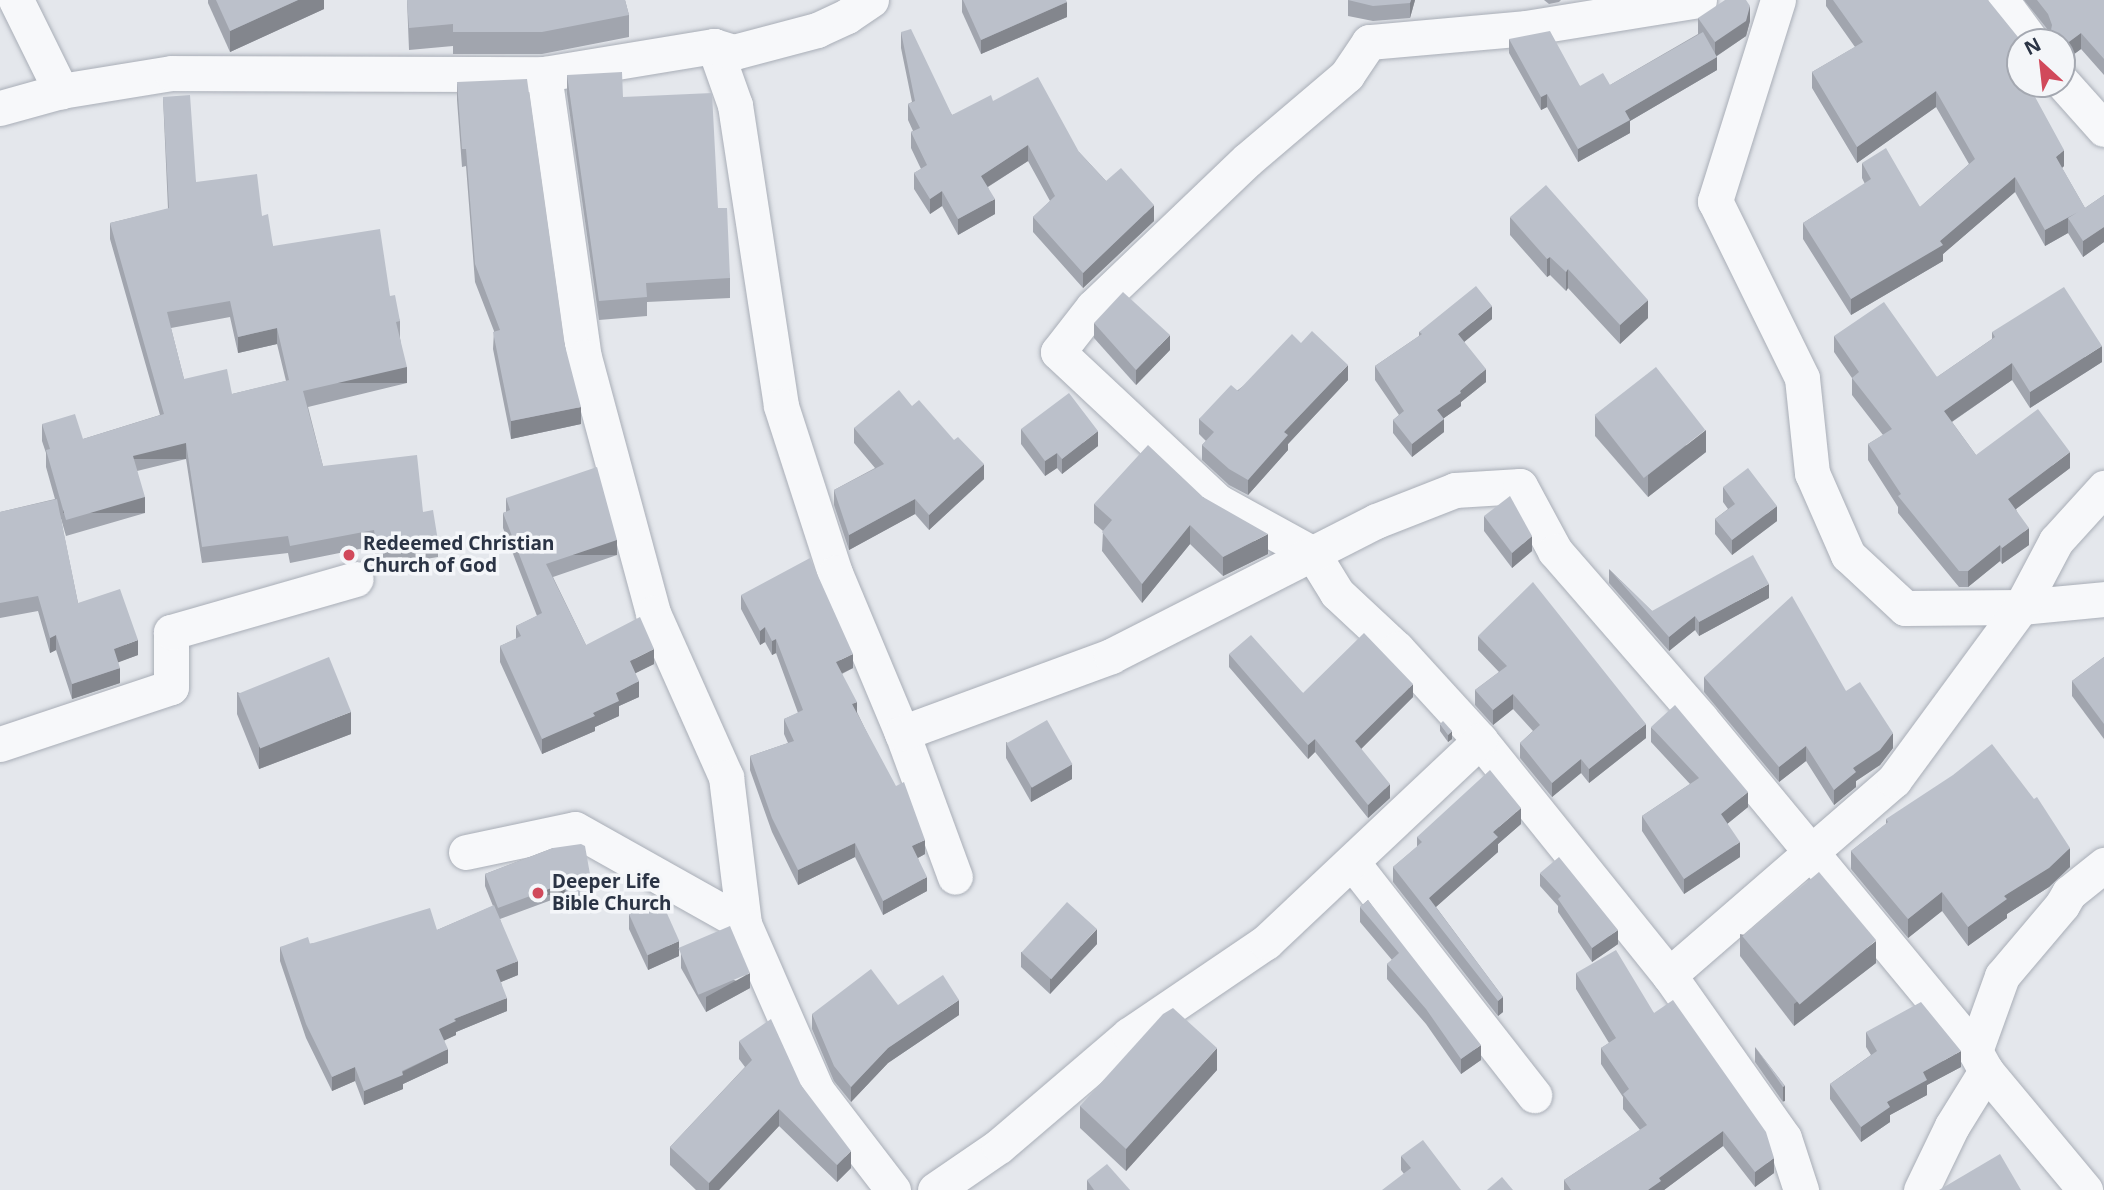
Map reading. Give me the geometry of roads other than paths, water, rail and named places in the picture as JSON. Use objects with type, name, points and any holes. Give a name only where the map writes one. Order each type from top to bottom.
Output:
[{"type":"street","points":[[16,0],[61,91]]},
{"type":"street","points":[[0,108],[61,91],[172,73],[544,74],[714,46],[734,52],[817,30],[847,16],[871,0]]},
{"type":"street","points":[[1699,0],[1527,28],[1370,42],[1347,75],[1247,160],[1093,307],[1058,352],[1217,501],[1313,554],[1337,593],[1397,649],[1480,740],[1669,975],[1784,1138],[1801,1190]]},
{"type":"street","points":[[1778,0],[1715,201],[1802,378],[1812,472],[1848,555],[1905,608],[2021,607],[2104,599]]},
{"type":"street","points":[[2001,0],[2022,28]]},
{"type":"street","points":[[714,46],[735,105],[781,406],[835,573],[902,733],[955,877]]},
{"type":"street","points":[[544,74],[584,357],[653,613],[726,777],[744,924],[817,1091],[893,1190]]},
{"type":"street","points":[[2074,98],[2104,129]]},
{"type":"street","points":[[902,733],[1111,656],[1376,521],[1455,490],[1520,486],[1555,551],[1700,718],[2085,1190]]},
{"type":"street","points":[[1669,975],[1894,780],[2021,607],[2056,541],[2104,488]]},
{"type":"street","points":[[0,744],[171,687],[171,632],[356,579]]},
{"type":"street","points":[[935,1190],[999,1146],[1129,1035],[1266,942],[1480,740]]},
{"type":"street","points":[[466,852],[575,828],[744,924]]},
{"type":"street","points":[[1352,862],[1534,1095]]},
{"type":"street","points":[[1921,1190],[1980,1061],[2003,976],[2069,893],[2104,864]]},
{"type":"place","name":"Redeemed Christian Church of God","points":[[349,555]]},
{"type":"place","name":"Deeper Life Bible Church","points":[[538,893]]}]
